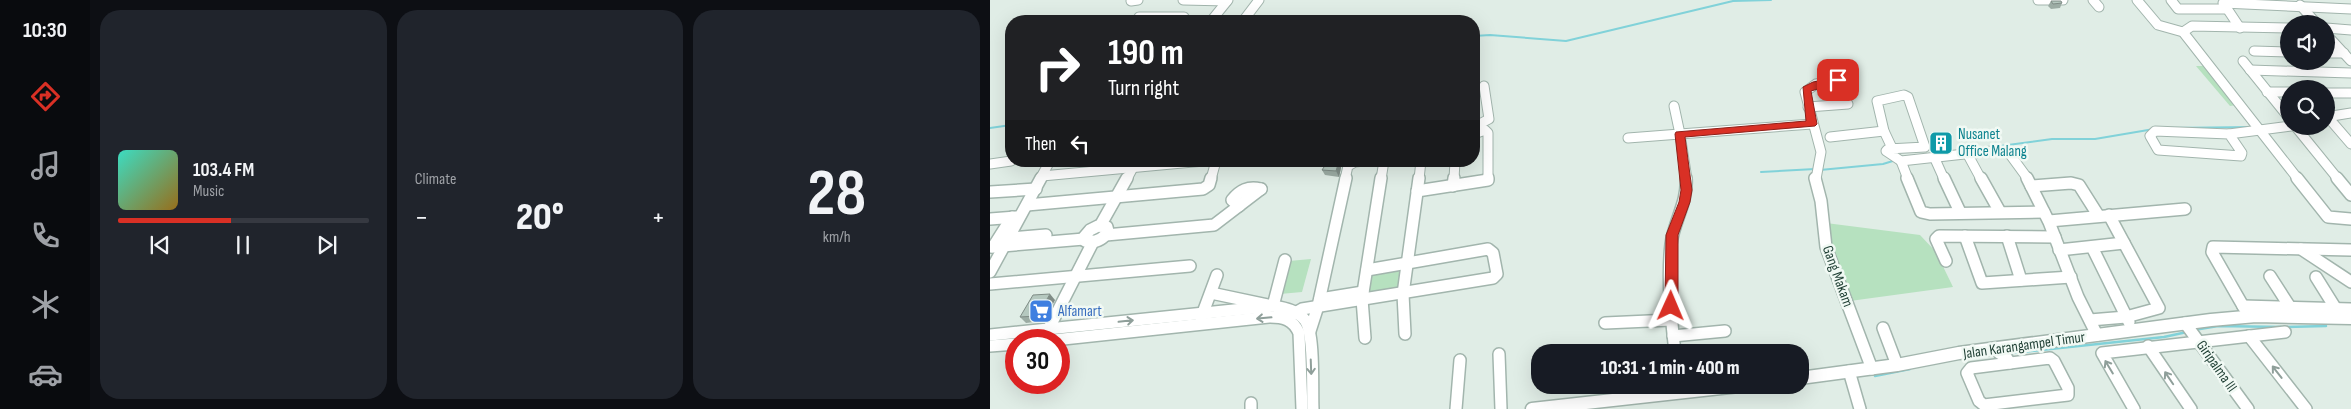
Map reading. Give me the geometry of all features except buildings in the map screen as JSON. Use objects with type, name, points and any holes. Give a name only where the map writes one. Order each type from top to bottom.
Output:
[{"type":"street","points":[[1183,0],[1227,1]]},
{"type":"street","points":[[1185,15],[1198,0]]},
{"type":"street","points":[[1248,15],[1259,0]]},
{"type":"street","points":[[2038,0],[2063,0]]},
{"type":"street","points":[[2093,0],[2099,7]]},
{"type":"street","points":[[2137,0],[2158,24],[2183,32],[2328,217],[2351,219]]},
{"type":"street","points":[[2170,0],[2178,9],[2223,4],[2299,3],[2351,9]]},
{"type":"street","points":[[1216,15],[1227,1]]},
{"type":"street","points":[[2299,3],[2309,15]]},
{"type":"street","points":[[2223,4],[2240,28]]},
{"type":"street","points":[[1141,15],[1144,10]]},
{"type":"street","points":[[2183,32],[2192,26],[2280,28]]},
{"type":"street","points":[[2335,29],[2351,30]]},
{"type":"street","points":[[2335,44],[2351,61]]},
{"type":"street","points":[[2254,51],[2280,52]]},
{"type":"street","points":[[2335,53],[2344,53]]},
{"type":"street","points":[[2243,61],[2280,107]]},
{"type":"street","points":[[2250,70],[2351,73]]},
{"type":"street","points":[[1848,104],[1808,107],[1805,92],[1809,87],[1851,78]]},
{"type":"street","points":[[1480,124],[1488,119],[1484,86]]},
{"type":"street","points":[[2267,92],[2280,92]]},
{"type":"street","points":[[2347,93],[2351,102]]},
{"type":"street","points":[[1892,148],[1884,131],[1877,101],[1907,96],[1924,146],[1892,148],[1886,151],[1899,160],[1921,212],[1930,214],[2000,212],[2047,216],[2104,215],[2185,209]]},
{"type":"street","points":[[1674,106],[1680,134],[1686,190],[1684,202],[1672,235],[1671,320],[1674,344]]},
{"type":"street","name":"Gang Makam","points":[[1808,107],[1821,152],[1815,176],[1828,257],[1841,284],[1872,369]]},
{"type":"street","points":[[2335,115],[2351,112]]},
{"type":"street","points":[[1628,138],[1812,124]]},
{"type":"street","points":[[2335,125],[2351,144]]},
{"type":"street","points":[[2229,134],[2242,152],[2241,156],[2158,150],[2150,136],[2155,131],[2229,134],[2238,131],[2280,127]]},
{"type":"street","points":[[1418,190],[1488,180],[1488,133],[1485,130],[1480,132]]},
{"type":"street","points":[[1830,137],[1884,131]]},
{"type":"street","points":[[2302,135],[2351,195]]},
{"type":"street","points":[[1899,160],[1935,159],[2005,151],[2011,155],[2047,216],[2059,250],[2097,335]]},
{"type":"street","points":[[1968,155],[2000,212]]},
{"type":"street","points":[[1935,159],[1960,212]]},
{"type":"street","points":[[990,164],[1005,162]]},
{"type":"street","points":[[992,247],[1027,205],[1047,167]]},
{"type":"street","points":[[1042,176],[1111,167]]},
{"type":"street","points":[[1105,231],[1116,198],[1132,167]]},
{"type":"street","points":[[1027,205],[1203,189],[1208,186],[1214,167]]},
{"type":"street","points":[[1313,409],[1310,331],[1319,302],[1348,167]]},
{"type":"street","points":[[1365,338],[1362,296],[1383,167]]},
{"type":"street","points":[[1405,334],[1403,294],[1420,167]]},
{"type":"street","points":[[1453,186],[1454,167]]},
{"type":"street","points":[[2031,186],[2072,183],[2079,185],[2124,243],[2159,308],[2126,317],[2090,320]]},
{"type":"street","points":[[990,192],[1036,189]]},
{"type":"street","points":[[992,247],[1007,242],[1088,238],[1105,231],[1210,226],[1220,222],[1240,206]]},
{"type":"street","points":[[990,218],[1016,217]]},
{"type":"street","points":[[990,272],[1007,242],[1016,217]]},
{"type":"street","points":[[1965,236],[1982,283],[2071,277]]},
{"type":"street","points":[[2007,236],[2021,280]]},
{"type":"street","points":[[1946,261],[1936,237],[2055,237]]},
{"type":"street","points":[[1048,329],[1075,277],[1088,238]]},
{"type":"street","points":[[2059,250],[2124,243]]},
{"type":"street","points":[[2092,247],[2126,317],[2134,329]]},
{"type":"street","points":[[2246,311],[2212,252],[2213,247],[2350,251]]},
{"type":"street","points":[[1291,315],[1319,302],[1362,296],[1403,294],[1493,278],[1497,274],[1493,253],[1488,249],[1367,270]]},
{"type":"street","points":[[2300,249],[2351,282]]},
{"type":"street","points":[[1273,306],[1285,260]]},
{"type":"street","points":[[990,284],[1190,266]]},
{"type":"street","points":[[1198,326],[1217,275]]},
{"type":"street","points":[[2270,276],[2290,308]]},
{"type":"street","points":[[2316,277],[2336,308]]},
{"type":"street","points":[[1211,293],[1273,306],[1291,315],[1299,333],[1302,409]]},
{"type":"street","points":[[1070,332],[1273,306]]},
{"type":"street","name":"Jalan Karangampel Timur","points":[[1809,377],[1872,369],[1959,353],[2001,357],[2097,335],[2134,329],[2192,331],[2246,311],[2290,308],[2351,309]]},
{"type":"street","name":"Jalan Karangampel Timur","points":[[2246,311],[2351,318]]},
{"type":"street","points":[[1070,338],[1291,315],[1304,317],[1310,331]]},
{"type":"street","points":[[1605,323],[1671,320]]},
{"type":"street","points":[[1883,328],[1897,365]]},
{"type":"street","points":[[1673,336],[1725,331]]},
{"type":"street","points":[[2134,409],[2102,353],[2148,346],[2192,331],[2249,336],[2285,332]]},
{"type":"street","name":"Giripalma III","points":[[2192,331],[2248,409]]},
{"type":"street","points":[[990,335],[1005,335]]},
{"type":"street","points":[[2249,336],[2306,409]]},
{"type":"street","points":[[990,346],[1005,345]]},
{"type":"street","points":[[2148,346],[2191,409]]},
{"type":"street","points":[[1499,354],[1501,409]]},
{"type":"street","points":[[2001,357],[2052,359],[2069,393],[1984,405],[1979,401],[1967,370],[2001,357]]},
{"type":"street","points":[[1456,409],[1460,360]]},
{"type":"street","points":[[1849,371],[1860,409]]},
{"type":"street","points":[[1532,409],[1609,405],[1660,394]]},
{"type":"green space","points":[[2196,66],[2208,66],[2237,105],[2230,106]]},
{"type":"green space","points":[[1826,223],[1920,235],[1936,252],[1953,287],[1850,301],[1831,259]]},
{"type":"green space","points":[[1311,259],[1302,292],[1280,294],[1289,261]]},
{"type":"green space","points":[[1400,268],[1397,292],[1366,296],[1370,272]]},
{"type":"waterway","points":[[1480,36],[1566,41],[1733,1],[1771,0]]},
{"type":"waterway","points":[[990,128],[1005,126]]},
{"type":"waterway","points":[[2169,128],[2254,127]]},
{"type":"waterway","points":[[1993,147],[2052,139],[2095,139],[2154,129]]},
{"type":"waterway","points":[[1820,170],[1883,164],[1896,160]]},
{"type":"waterway","points":[[1761,172],[1815,169]]},
{"type":"waterway","points":[[2194,330],[2218,326],[2281,327]]},
{"type":"waterway","points":[[2286,327],[2326,326]]},
{"type":"waterway","points":[[2012,353],[2164,337],[2187,332]]},
{"type":"waterway","points":[[1875,376],[1910,369]]},
{"type":"place","name":"Nusanet Office Malang","points":[[1941,143]]},
{"type":"place","name":"Alfamart","points":[[1041,311]]},
{"type":"route","points":[[1671,306],[1672,235],[1686,196],[1687,182],[1680,134],[1812,124],[1806,90],[1816,84],[1838,80]]}]
